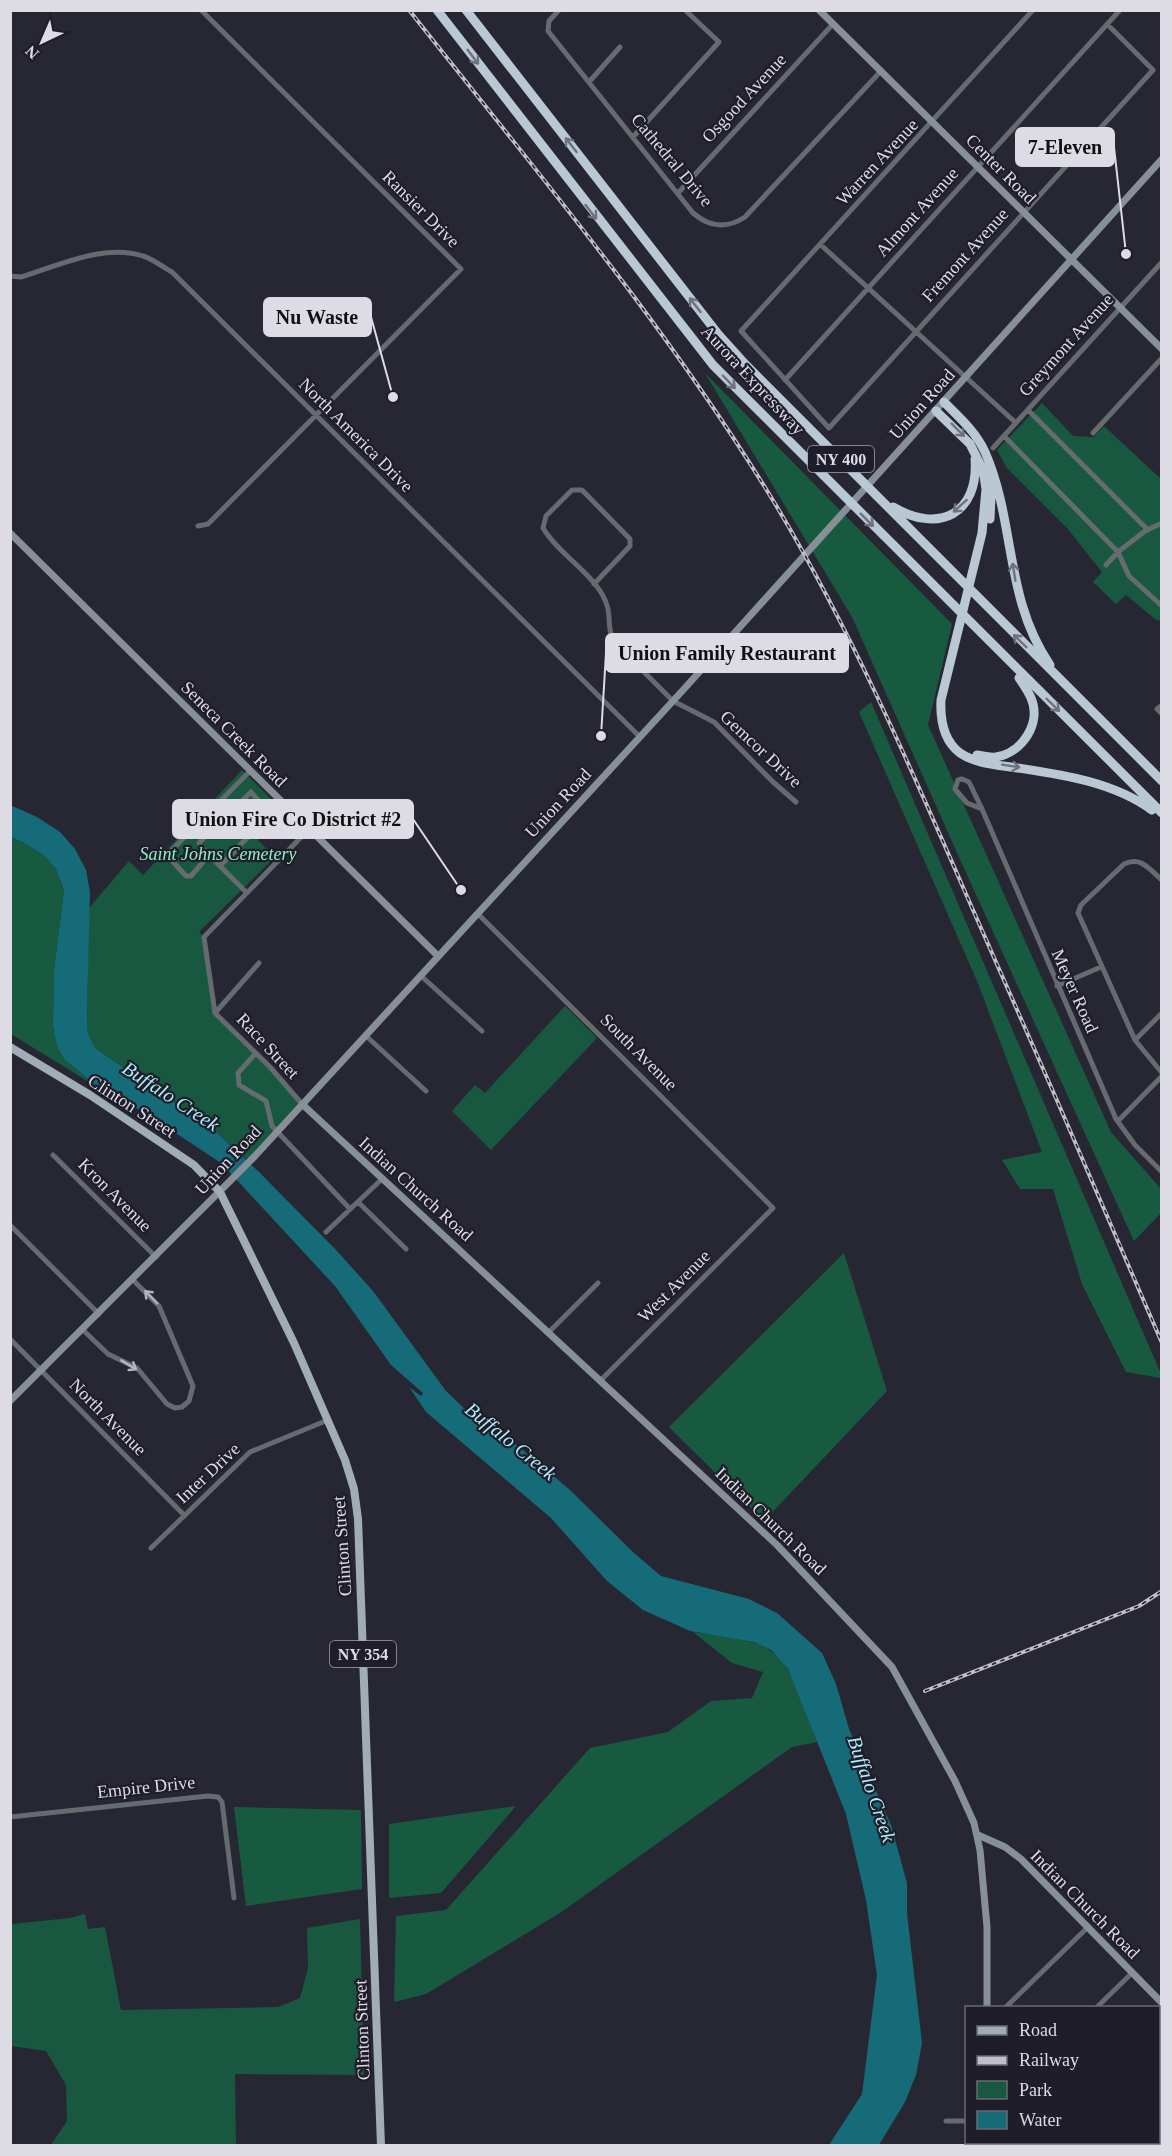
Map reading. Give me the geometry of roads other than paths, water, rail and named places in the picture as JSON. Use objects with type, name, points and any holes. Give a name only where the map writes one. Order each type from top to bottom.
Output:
[{"type":"highway","name":"Aurora Expressway","points":[[437,10],[713,365],[1161,815]]},
{"type":"highway","name":"Aurora Expressway","points":[[466,10],[718,334],[745,364],[1161,781]]},
{"type":"highway","points":[[944,402],[972,431],[984,450],[992,474],[1024,616],[1033,638],[1062,682]]},
{"type":"highway","points":[[936,411],[964,436],[983,470],[986,489],[985,516],[975,574]]},
{"type":"highway","points":[[882,501],[917,519],[928,521],[953,513],[973,493],[975,453]]},
{"type":"highway","points":[[992,474],[989,525],[959,632],[940,712],[943,729],[953,746],[970,759],[1080,779],[1115,789],[1142,802],[1161,815]]},
{"type":"highway","points":[[959,632],[945,699],[945,713],[950,733],[964,750],[977,755],[995,757],[1020,745],[1029,734],[1034,719],[1031,698],[1010,664]]},
{"type":"main road","name":"Center Road","points":[[821,11],[1161,349]]},
{"type":"main road","name":"Union Road","points":[[10,1401],[255,1156],[818,542],[1161,159]]},
{"type":"main road","name":"Seneca Creek Road","points":[[10,533],[438,956]]},
{"type":"main road","name":"Clinton Street","points":[[10,1047],[90,1095],[194,1165],[220,1192],[294,1343],[349,1469],[357,1512],[381,2145]]},
{"type":"main road","name":"Indian Church Road","points":[[302,1104],[777,1545],[892,1667],[964,1798],[978,1834],[1005,1847],[1021,1859],[1161,2002]]},
{"type":"main road","points":[[978,1834],[988,1948],[987,2006]]},
{"type":"street","name":"Ransier Drive","points":[[198,526],[208,524],[461,269],[201,10]]},
{"type":"street","points":[[633,137],[719,42],[685,10]]},
{"type":"street","name":"Warren Avenue","points":[[785,380],[741,331],[933,123],[1033,10]]},
{"type":"street","name":"Almont Avenue","points":[[785,380],[1120,10]]},
{"type":"street","name":"Cathedral Drive","points":[[559,11],[549,21],[548,31],[678,193],[703,221],[718,225],[738,221],[784,177],[881,71]]},
{"type":"street","name":"Osgood Avenue","points":[[678,193],[833,24]]},
{"type":"street","name":"Fremont Avenue","points":[[785,380],[829,428],[1024,213],[1153,70],[1107,24]]},
{"type":"street","points":[[589,81],[620,47]]},
{"type":"street","points":[[820,246],[1016,423]]},
{"type":"street","name":"North America Drive","points":[[10,276],[21,278],[91,255],[143,256],[172,272],[640,737]]},
{"type":"street","name":"Greymont Avenue","points":[[993,448],[1161,262]]},
{"type":"street","points":[[1093,433],[1161,358]]},
{"type":"street","points":[[1028,410],[1148,530]]},
{"type":"street","points":[[1004,436],[1118,552],[1129,576],[1161,606]]},
{"type":"street","name":"Gemcor Drive","points":[[594,584],[630,546],[630,539],[582,490],[572,490],[546,516],[543,528],[594,584],[610,608],[609,633],[614,642],[673,701],[714,722],[772,782],[796,802]]},
{"type":"street","points":[[1106,565],[1118,552],[1161,523]]},
{"type":"street","points":[[1161,705],[1157,709],[1161,714]]},
{"type":"street","points":[[209,855],[191,876],[186,876],[165,857],[250,771]]},
{"type":"street","name":"Meyer Road","points":[[982,809],[959,796],[955,789],[958,780],[969,782],[982,809],[1057,986],[1118,1121],[1135,1145],[1161,1172]]},
{"type":"street","points":[[220,866],[270,814],[253,794],[247,794],[199,843],[209,855],[220,866],[247,893],[309,829]]},
{"type":"street","points":[[214,807],[230,823],[232,833],[240,834],[246,839]]},
{"type":"street","points":[[230,823],[240,824],[240,834]]},
{"type":"street","points":[[1118,1121],[1161,1075],[1135,1040],[1078,913],[1081,905],[1124,864],[1133,860],[1141,862],[1161,880]]},
{"type":"street","name":"Race Street","points":[[247,893],[204,937],[215,1012],[302,1104]]},
{"type":"street","name":"South Avenue","points":[[477,913],[773,1208],[768,1214]]},
{"type":"street","points":[[215,1012],[259,963]]},
{"type":"street","points":[[1057,986],[1101,967]]},
{"type":"street","points":[[420,975],[482,1031]]},
{"type":"street","points":[[1135,1040],[1161,1013]]},
{"type":"street","points":[[365,1035],[426,1090]]},
{"type":"street","points":[[256,1053],[237,1073],[239,1085],[266,1101],[271,1123],[277,1131],[350,1209]]},
{"type":"street","name":"Kron Avenue","points":[[53,1155],[156,1257]]},
{"type":"street","points":[[326,1232],[383,1178]]},
{"type":"street","points":[[358,1202],[406,1249]]},
{"type":"street","name":"West Avenue","points":[[601,1380],[768,1214]]},
{"type":"street","points":[[10,1225],[99,1314]]},
{"type":"street","points":[[83,1330],[108,1354],[137,1368],[167,1404],[175,1408],[182,1407],[189,1401],[193,1386],[159,1306],[133,1280]]},
{"type":"street","points":[[549,1332],[598,1283]]},
{"type":"street","name":"North Avenue","points":[[10,1339],[184,1515]]},
{"type":"street","name":"Inter Drive","points":[[151,1548],[250,1452],[328,1420]]},
{"type":"street","name":"Empire Drive","points":[[10,1817],[208,1796],[218,1797],[222,1802],[234,1898]]},
{"type":"street","points":[[1006,2006],[1087,1928]]},
{"type":"street","points":[[1097,2006],[1132,1973]]},
{"type":"street","points":[[946,2121],[965,2121]]},
{"type":"water","name":"Buffalo Creek","points":[[10,805],[37,817],[60,832],[75,849],[86,870],[90,892],[87,1015],[88,1034],[95,1048],[215,1131],[259,1172],[373,1291],[446,1391],[469,1413],[522,1449],[571,1491],[634,1553],[661,1576],[749,1599],[777,1613],[822,1653],[836,1684],[849,1729],[891,1825],[907,1883],[907,1913],[922,2043],[916,2075],[905,2102],[879,2145],[829,2145],[862,2094],[877,1975],[866,1900],[846,1814],[788,1669],[771,1650],[754,1642],[690,1631],[643,1610],[607,1581],[551,1518],[426,1412],[409,1387],[421,1396],[423,1393],[391,1365],[335,1286],[221,1163],[147,1114],[102,1090],[65,1060],[57,1047],[53,1026],[54,971],[64,890],[56,869],[46,857],[11,837]]},
{"type":"railway","points":[[409,10],[601,253],[692,377],[736,441],[805,556],[832,605],[905,756],[1162,1343]]},
{"type":"railway","points":[[925,1691],[1139,1606],[1162,1591]]},
{"type":"place","name":"7-Eleven","points":[[1126,254]]},
{"type":"place","name":"Nu Waste","points":[[393,397]]},
{"type":"place","name":"Union Family Restaurant","points":[[601,736]]},
{"type":"place","name":"Union Fire Co District #2","points":[[461,890]]},
{"type":"park label","name":"Saint Johns Cemetery","points":[[218,854]]}]
